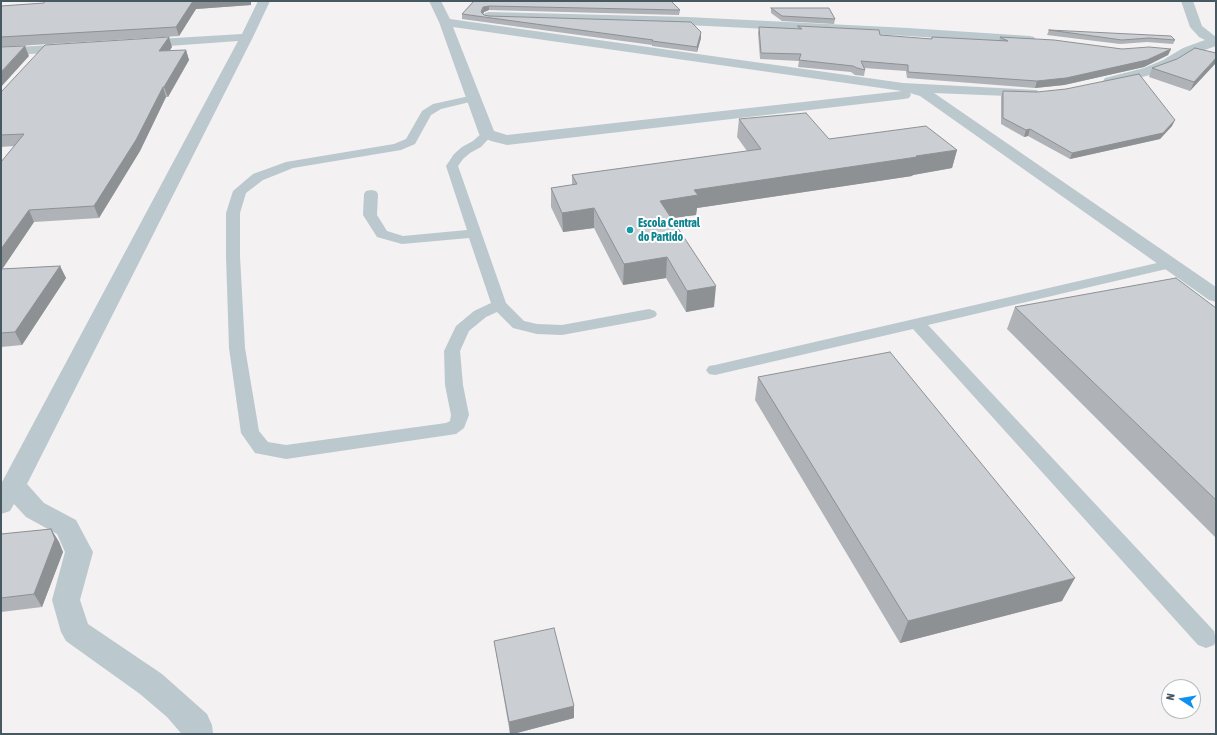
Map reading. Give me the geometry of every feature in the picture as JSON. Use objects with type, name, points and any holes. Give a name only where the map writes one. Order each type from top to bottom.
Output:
[{"type":"street","points":[[197,734],[196,725],[151,684],[76,632],[66,600],[79,552],[67,527],[7,495],[248,37],[264,1]]},
{"type":"street","points":[[436,1],[488,134],[507,140],[925,93]]},
{"type":"street","points":[[1187,1],[1196,27],[1203,34],[1215,41]]},
{"type":"street","points":[[444,19],[687,21],[908,32],[1045,41]]},
{"type":"street","points":[[444,19],[904,87],[1042,92]]},
{"type":"street","points":[[130,44],[248,37]]},
{"type":"street","points":[[1100,83],[1149,71],[1168,63],[1188,51],[1215,41]]},
{"type":"street","points":[[1,52],[83,48]]},
{"type":"street","points":[[33,62],[44,50]]},
{"type":"street","points":[[1168,50],[1188,51]]},
{"type":"street","points":[[904,87],[925,93],[1216,296]]},
{"type":"lane","points":[[474,98],[437,106],[426,113],[411,141],[397,147],[290,165],[258,177],[240,191],[233,213],[233,264],[237,348],[250,433],[262,448],[286,452],[450,429],[458,424],[460,415],[454,385],[452,351],[462,329],[480,314],[499,304]]},
{"type":"lane","points":[[488,134],[477,144],[466,150],[458,157],[452,166],[499,304],[519,325],[537,329],[562,330],[649,314]]},
{"type":"lane","points":[[371,194],[370,215],[382,234],[402,240],[474,233]]},
{"type":"lane","points":[[715,370],[1170,264]]},
{"type":"lane","points":[[917,323],[1206,638]]},
{"type":"building","points":[[45,1],[193,1],[176,27],[1,37],[1,6],[44,3]]},
{"type":"building","points":[[474,1],[671,1],[680,10],[489,6],[483,7],[481,12],[484,15],[489,16],[691,22],[701,32],[697,47],[462,14]]},
{"type":"building","points":[[771,8],[829,8],[835,19],[782,16]]},
{"type":"building","points":[[798,26],[879,30],[880,35],[932,39],[932,37],[1008,41],[1000,37],[1054,40],[1122,49],[1149,47],[1171,49],[1147,60],[1066,78],[1037,81],[908,72],[908,65],[861,61],[865,70],[853,66],[799,60],[801,54],[761,53],[759,27],[802,29]]},
{"type":"building","points":[[1049,30],[1171,36],[1175,40],[1149,38],[1122,40]]},
{"type":"building","points":[[169,37],[159,51],[186,50],[163,87],[136,140],[94,206],[29,210],[1,249],[1,162],[24,134],[1,135],[1,91],[45,45]]},
{"type":"building","points":[[25,46],[1,72],[1,47]]},
{"type":"building","points":[[1195,48],[1216,53],[1216,58],[1194,82],[1152,68],[1177,59]]},
{"type":"building","points":[[1139,74],[1175,120],[1163,133],[1072,153],[1030,129],[1026,130],[1003,118],[1003,91],[1037,92],[1066,89]]},
{"type":"building","points":[[806,113],[829,139],[926,126],[957,150],[694,190],[698,195],[660,201],[716,286],[687,291],[667,257],[624,264],[594,208],[562,213],[551,188],[577,184],[572,175],[761,149],[739,119]]},
{"type":"building","points":[[60,266],[15,332],[1,333],[1,269]]},
{"type":"building","points":[[1176,278],[1216,308],[1216,500],[1015,307]]},
{"type":"building","points":[[890,352],[1075,578],[908,621],[758,377]]},
{"type":"building","points":[[51,529],[55,539],[34,594],[1,598],[1,534]]},
{"type":"building","points":[[554,628],[574,706],[509,722],[494,641]]},
{"type":"place","name":"Escola Central do Partido","points":[[630,230]]}]
